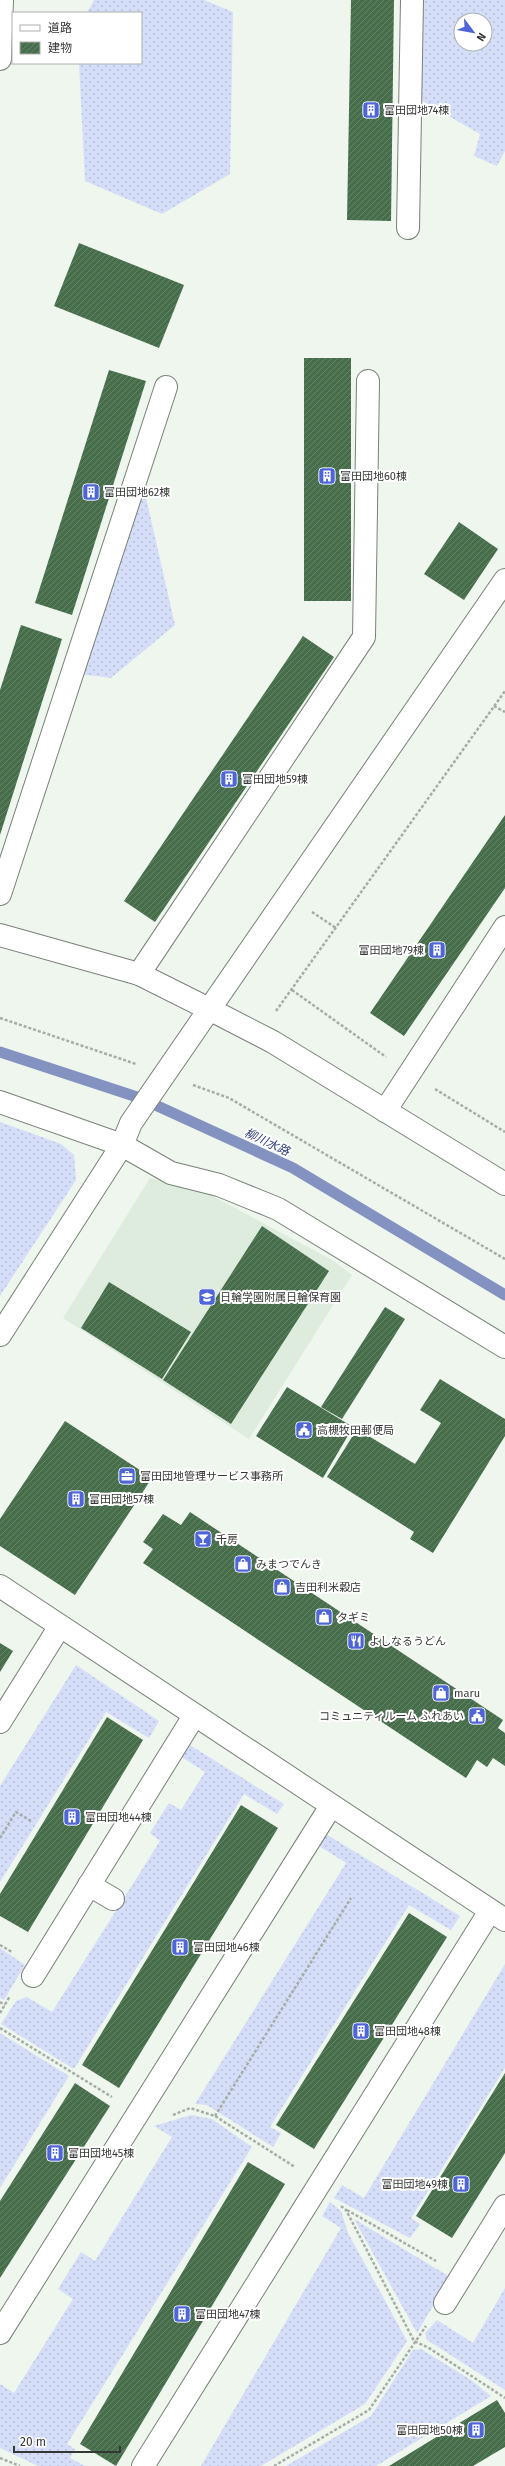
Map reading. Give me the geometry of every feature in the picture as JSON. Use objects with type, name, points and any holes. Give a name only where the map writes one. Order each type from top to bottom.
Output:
[{"type":"street","points":[[0,59],[2,0]]},
{"type":"street","points":[[408,228],[412,0]]},
{"type":"street","points":[[138,974],[364,637],[368,381]]},
{"type":"street","points":[[0,894],[166,387]]},
{"type":"street","points":[[0,1335],[122,1145],[153,1071],[209,1009],[503,587]]},
{"type":"street","points":[[385,1111],[505,927]]},
{"type":"street","points":[[0,935],[138,974],[209,1009],[259,1035],[505,1184]]},
{"type":"street","points":[[0,1102],[122,1145],[171,1173],[219,1186],[278,1209],[505,1347]]},
{"type":"street","points":[[0,1586],[194,1716],[498,1916],[316,2190],[143,2466]]},
{"type":"street","points":[[0,1722],[60,1626]]},
{"type":"street","points":[[33,1976],[194,1716]]},
{"type":"street","points":[[0,2332],[330,1806]]},
{"type":"street","points":[[89,1885],[113,1899]]},
{"type":"street","points":[[446,2303],[505,2206]]},
{"type":"path","points":[[259,1035],[505,691]]},
{"type":"path","points":[[494,706],[505,712]]},
{"type":"path","points":[[0,1018],[153,1071]]},
{"type":"path","points":[[187,1082],[229,1098],[505,1259]]},
{"type":"path","points":[[0,1838],[16,1812],[31,1821]]},
{"type":"path","points":[[215,2116],[352,1898]]},
{"type":"path","points":[[0,2002],[5,2005]]},
{"type":"path","points":[[316,2190],[346,2210],[462,2276]]},
{"type":"path","points":[[346,2210],[414,2341],[429,2348],[505,2398]]},
{"type":"path","points":[[274,2466],[369,2410],[414,2341],[446,2303]]},
{"type":"path","points":[[0,2458],[20,2466]]},
{"type":"shaded area","points":[[94,0],[204,0],[233,12],[230,174],[162,214],[85,181],[79,64],[142,64],[142,12],[88,12]]},
{"type":"shaded area","points":[[423,0],[505,0],[505,151],[497,166],[474,156],[480,134],[419,99],[416,15]]},
{"type":"shaded area","points":[[144,489],[175,625],[111,678],[80,674]]},
{"type":"shaded area","points":[[0,1122],[61,1144],[74,1155],[76,1180],[0,1296]]},
{"type":"shaded area","name":"日輪学園附属日輪保育園","points":[[150,1178],[203,1191],[332,1260],[352,1275],[249,1439],[63,1318]]},
{"type":"shaded area","points":[[76,1665],[159,1721],[149,1738],[106,1712],[0,1882],[0,1786]]},
{"type":"shaded area","points":[[190,1745],[284,1804],[277,1814],[244,1794],[74,2069],[1,2024],[16,2001],[27,1997],[52,2012],[160,1841],[150,1833],[169,1803],[181,1810],[205,1772],[180,1756]]},
{"type":"shaded area","points":[[326,1834],[460,1916],[451,1930],[409,1905],[270,2127],[281,2133],[273,2147],[207,2105],[195,2104],[346,1863],[319,1846]]},
{"type":"shaded area","points":[[0,1948],[25,1965],[4,2000],[0,1998]]},
{"type":"shaded area","points":[[505,1964],[505,2068],[411,2218],[420,2224],[410,2238],[334,2198],[342,2185],[364,2198]]},
{"type":"shaded area","points":[[0,2033],[69,2076],[0,2188]]},
{"type":"shaded area","points":[[191,2115],[212,2119],[252,2147],[67,2444],[75,2449],[70,2458],[85,2466],[38,2466],[0,2448],[0,2384],[14,2393],[73,2299],[58,2289],[81,2252],[95,2261],[172,2137],[154,2126]]},
{"type":"shaded area","points":[[330,2202],[341,2211],[348,2233],[407,2341],[365,2404],[261,2466],[201,2466],[341,2228],[322,2216]]},
{"type":"shaded area","points":[[354,2219],[450,2277],[417,2333]]},
{"type":"shaded area","points":[[505,2288],[505,2390],[427,2340],[425,2333],[437,2320],[473,2343]]},
{"type":"shaded area","points":[[421,2349],[471,2380],[491,2396],[376,2466],[286,2466],[371,2416],[413,2350]]},
{"type":"building","name":"富田団地74棟","points":[[351,0],[394,0],[391,221],[347,220]]},
{"type":"building","points":[[79,243],[184,285],[159,348],[54,306]]},
{"type":"building","name":"富田団地60棟","points":[[304,358],[351,358],[351,601],[304,601]]},
{"type":"building","name":"富田団地62棟","points":[[109,370],[146,381],[72,615],[35,603]]},
{"type":"building","points":[[459,522],[498,549],[464,600],[424,574]]},
{"type":"building","points":[[21,625],[62,639],[0,835],[0,690]]},
{"type":"building","name":"富田団地59棟","points":[[303,636],[334,657],[155,922],[124,901]]},
{"type":"building","name":"富田団地79棟","points":[[505,815],[505,888],[404,1036],[370,1013]]},
{"type":"building","points":[[262,1226],[329,1271],[231,1424],[163,1380]]},
{"type":"building","points":[[109,1282],[191,1332],[162,1379],[81,1328]]},
{"type":"building","points":[[385,1307],[405,1319],[342,1419],[321,1407]]},
{"type":"building","points":[[440,1379],[505,1419],[505,1436],[433,1553],[410,1539],[414,1532],[327,1477],[357,1429],[415,1464],[441,1423],[420,1410]]},
{"type":"building","points":[[287,1387],[353,1427],[323,1478],[256,1436]]},
{"type":"building","name":"富田団地57棟","points":[[65,1421],[152,1478],[75,1595],[0,1546],[0,1519]]},
{"type":"building","points":[[190,1512],[503,1720],[498,1728],[505,1733],[505,1766],[493,1758],[487,1767],[477,1760],[466,1778],[143,1563],[153,1549],[143,1542],[163,1514],[181,1525]]},
{"type":"building","points":[[0,1643],[13,1651],[0,1672]]},
{"type":"building","name":"富田団地44棟","points":[[107,1717],[143,1740],[28,1932],[0,1916],[0,1894]]},
{"type":"building","name":"富田団地46棟","points":[[241,1805],[278,1828],[119,2088],[82,2065]]},
{"type":"building","name":"富田団地48棟","points":[[409,1913],[447,1937],[314,2149],[276,2125]]},
{"type":"building","name":"富田団地49棟","points":[[505,2073],[505,2153],[452,2238],[416,2216]]},
{"type":"building","name":"富田団地45棟","points":[[75,2083],[110,2106],[0,2278],[0,2201]]},
{"type":"building","name":"富田団地47棟","points":[[248,2162],[285,2184],[116,2466],[80,2444]]},
{"type":"building","name":"富田団地50棟","points":[[497,2400],[505,2413],[505,2447],[473,2466],[389,2466]]},
{"type":"waterway","name":"柳川水路","points":[[0,1052],[140,1098],[293,1168],[505,1295]]},
{"type":"place","name":"富田団地74棟","points":[[371,110]]},
{"type":"place","name":"富田団地60棟","points":[[327,476]]},
{"type":"place","name":"富田団地62棟","points":[[91,492]]},
{"type":"place","name":"富田団地59棟","points":[[229,779]]},
{"type":"place","name":"富田団地79棟","points":[[437,950]]},
{"type":"place","name":"日輪学園附属日輪保育園","points":[[207,1297]]},
{"type":"place","name":"高槻牧田郵便局","points":[[304,1430]]},
{"type":"place","name":"富田団地管理サービス事務所","points":[[127,1476]]},
{"type":"place","name":"富田団地57棟","points":[[76,1499]]},
{"type":"place","name":"千房","points":[[203,1539]]},
{"type":"place","name":"みまつでんき","points":[[243,1564]]},
{"type":"place","name":"吉田利米穀店","points":[[282,1587]]},
{"type":"place","name":"タギミ","points":[[324,1617]]},
{"type":"place","name":"よしなるうどん","points":[[356,1641]]},
{"type":"place","name":"maru","points":[[441,1693]]},
{"type":"place","name":"コミュニティルーム ふれあい","points":[[477,1716]]},
{"type":"place","name":"富田団地44棟","points":[[72,1817]]},
{"type":"place","name":"富田団地46棟","points":[[180,1947]]},
{"type":"place","name":"富田団地48棟","points":[[361,2031]]},
{"type":"place","name":"富田団地45棟","points":[[55,2153]]},
{"type":"place","name":"富田団地49棟","points":[[461,2184]]},
{"type":"place","name":"富田団地47棟","points":[[182,2314]]},
{"type":"place","name":"富田団地50棟","points":[[476,2430]]}]
